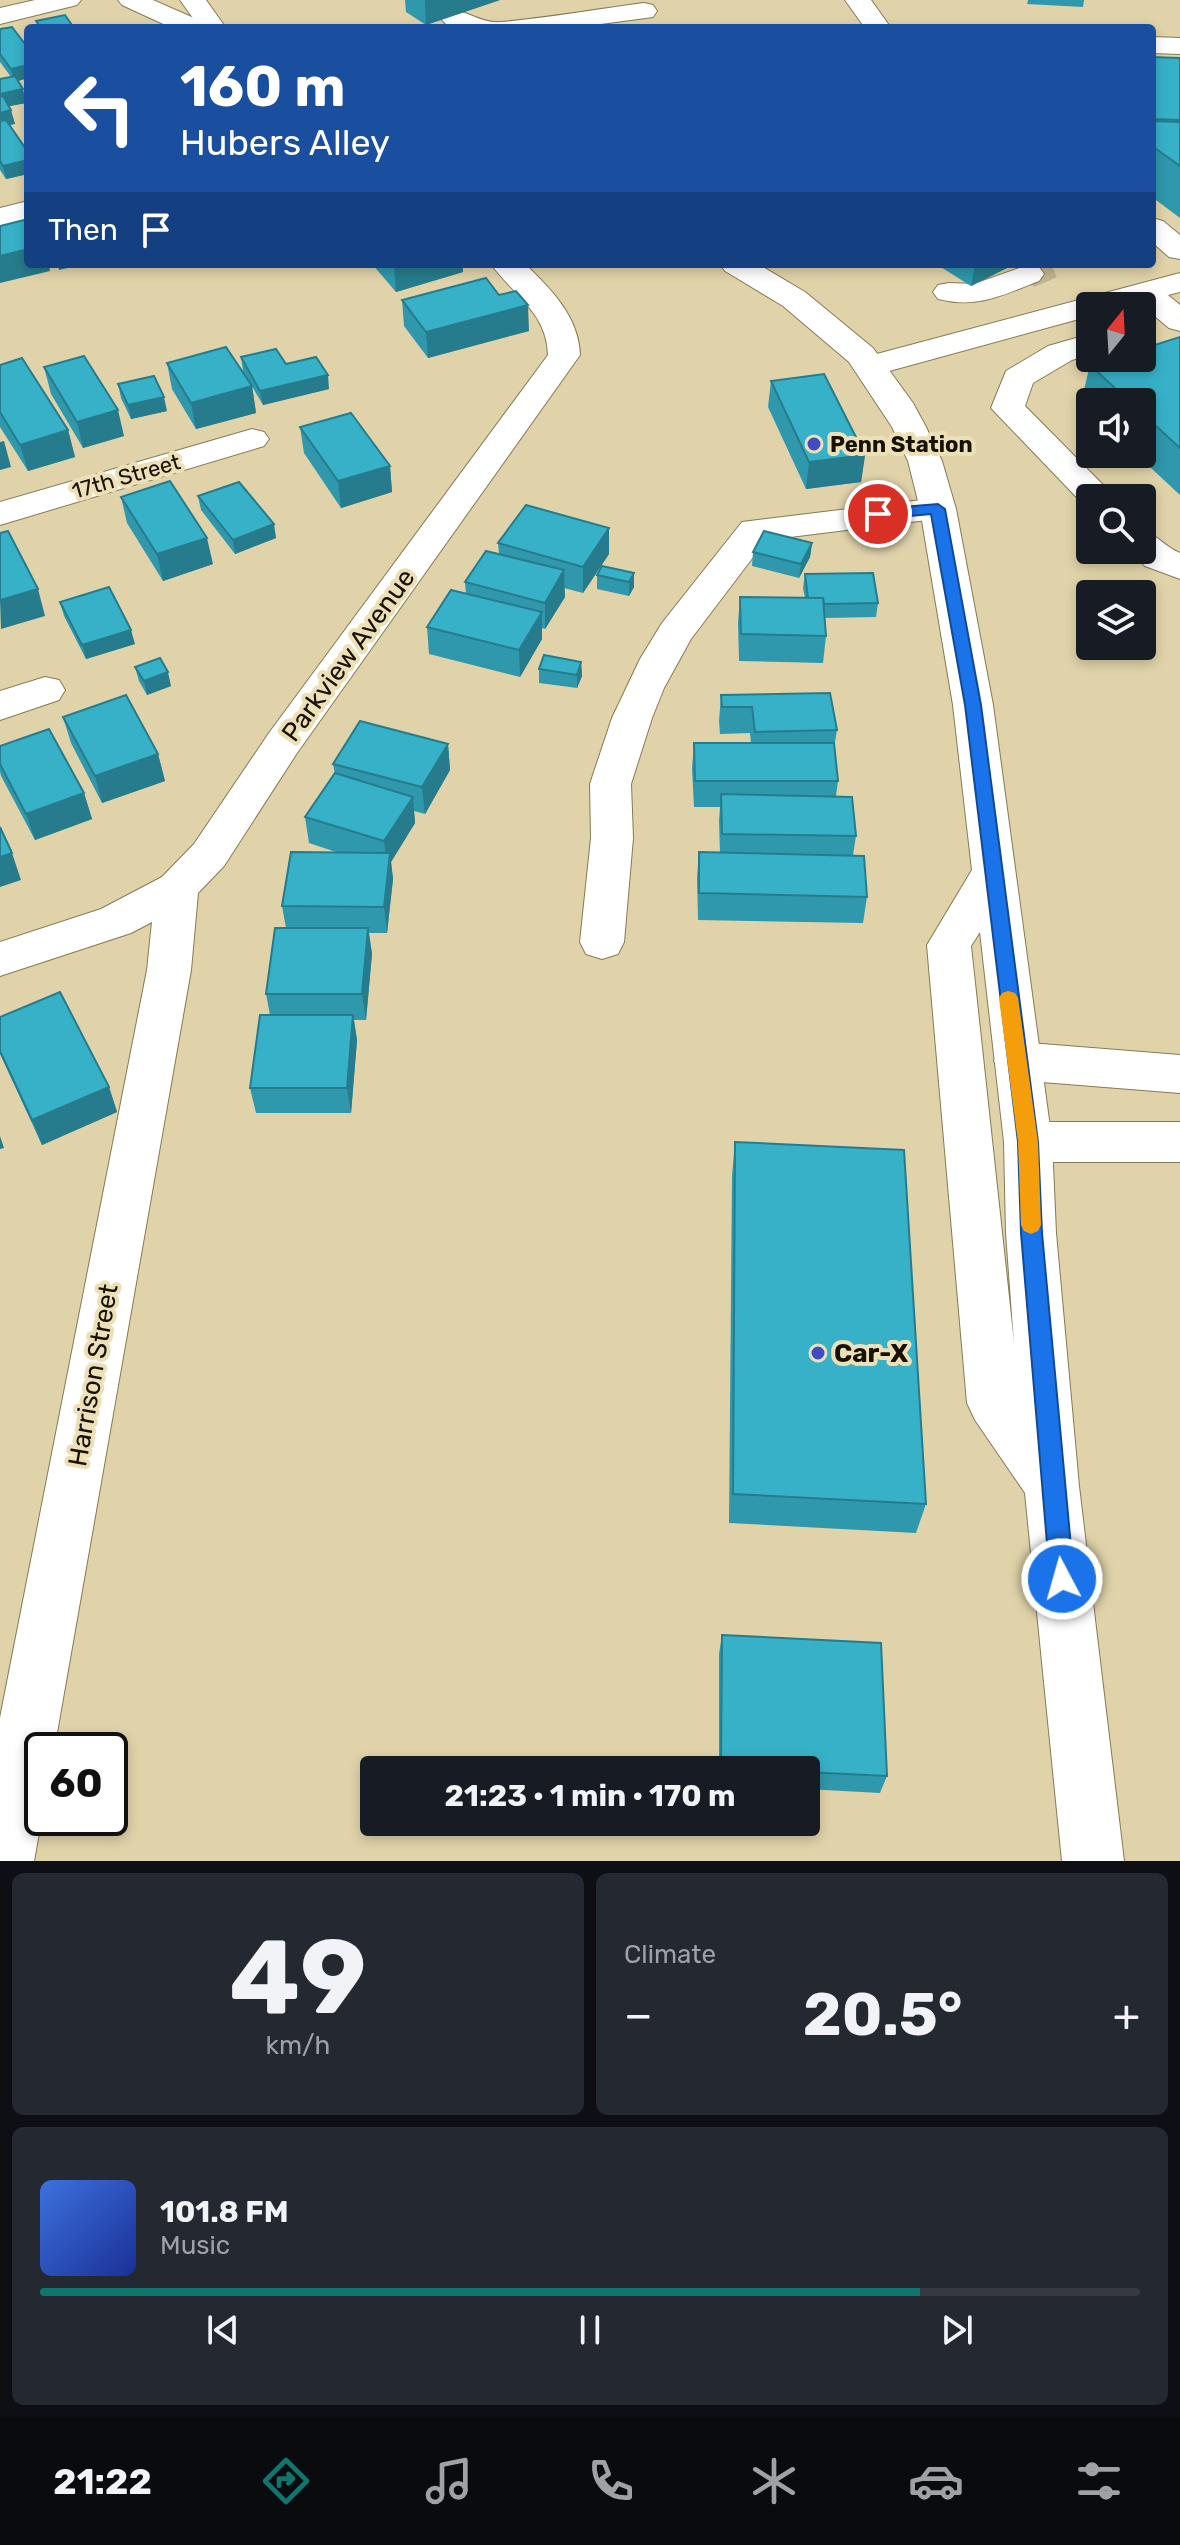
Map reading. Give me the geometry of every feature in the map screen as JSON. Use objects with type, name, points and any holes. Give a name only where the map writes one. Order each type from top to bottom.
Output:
[{"type":"main road","points":[[0,16],[68,0]]},
{"type":"main road","points":[[131,0],[185,24]]},
{"type":"main road","points":[[193,0],[210,24]]},
{"type":"main road","points":[[858,0],[875,24]]},
{"type":"main road","points":[[540,24],[644,11]]},
{"type":"main road","points":[[451,16],[462,24]]},
{"type":"main road","points":[[1156,45],[1180,46]]},
{"type":"main road","points":[[0,217],[24,211]]},
{"type":"main road","points":[[1156,230],[1180,250]]},
{"type":"main road","name":"Parkview Avenue","points":[[0,959],[116,921],[177,888],[209,855],[283,743],[564,355],[565,345],[557,323],[511,268]]},
{"type":"main road","points":[[748,268],[794,299],[870,366],[909,427],[925,461],[938,509],[973,705],[1028,1142],[1031,1233],[1052,1486],[1093,1861]]},
{"type":"main road","points":[[949,292],[978,294],[1028,274]]},
{"type":"main road","points":[[870,366],[1180,282]]},
{"type":"main road","points":[[1144,291],[1178,320]]},
{"type":"main road","points":[[1156,326],[1178,320]]},
{"type":"main road","points":[[1076,348],[1060,353],[1018,378],[1008,408],[1084,484]]},
{"type":"main road","name":"17th Street","points":[[0,514],[252,439]]},
{"type":"main road","points":[[602,942],[612,838],[610,791],[614,770],[622,752],[626,730],[656,662],[704,591],[755,530],[938,509]]},
{"type":"main road","points":[[1156,556],[1180,567]]},
{"type":"main road","points":[[0,706],[45,690]]},
{"type":"main road","points":[[992,874],[949,945],[950,961],[994,1403],[1052,1486]]},
{"type":"main road","name":"Harrison Street","points":[[3,1861],[169,970],[177,888]]},
{"type":"main road","points":[[1017,1061],[1180,1074]]},
{"type":"main road","points":[[1028,1142],[1180,1142]]},
{"type":"building","points":[[65,15],[71,24],[38,24],[36,21]]},
{"type":"building","points":[[12,27],[24,43],[24,66],[11,69],[0,54],[0,29]]},
{"type":"building","points":[[1156,57],[1180,58],[1180,120],[1156,119]]},
{"type":"building","points":[[15,76],[23,89],[0,94],[0,79]]},
{"type":"building","points":[[3,96],[11,110],[0,113],[0,97]]},
{"type":"building","points":[[6,120],[24,146],[24,161],[3,166],[0,161],[0,121]]},
{"type":"building","points":[[1156,121],[1180,122],[1180,166],[1156,149]]},
{"type":"building","points":[[24,220],[24,250],[0,256],[0,226]]},
{"type":"building","points":[[486,278],[499,295],[516,291],[528,305],[426,332],[402,300]]},
{"type":"building","points":[[1180,337],[1180,448],[1156,426],[1156,388],[1115,388],[1098,372],[1156,372],[1156,345]]},
{"type":"building","points":[[226,347],[252,386],[191,403],[167,363]]},
{"type":"building","points":[[276,349],[286,364],[316,357],[328,375],[260,391],[241,357]]},
{"type":"building","points":[[84,356],[118,410],[77,422],[44,367]]},
{"type":"building","points":[[22,358],[68,430],[20,445],[0,412],[0,365]]},
{"type":"building","points":[[824,374],[865,455],[809,462],[771,381]]},
{"type":"building","points":[[154,376],[164,397],[128,405],[118,384]]},
{"type":"building","points":[[351,413],[390,466],[338,481],[300,427]]},
{"type":"building","points":[[170,481],[207,538],[157,554],[121,497]]},
{"type":"building","points":[[239,482],[274,524],[233,540],[198,496]]},
{"type":"building","points":[[526,505],[609,528],[583,567],[498,543]]},
{"type":"building","points":[[8,531],[38,589],[0,600],[0,533]]},
{"type":"building","points":[[764,531],[812,543],[801,564],[753,552]]},
{"type":"building","points":[[486,551],[564,570],[545,603],[465,582]]},
{"type":"building","points":[[602,566],[634,573],[629,582],[597,575]]},
{"type":"building","points":[[873,573],[878,603],[824,604],[823,598],[808,598],[805,574]]},
{"type":"building","points":[[109,587],[131,630],[82,645],[60,602]]},
{"type":"building","points":[[451,590],[542,612],[519,650],[427,627]]},
{"type":"building","points":[[740,597],[823,598],[826,636],[741,634]]},
{"type":"building","points":[[544,655],[581,662],[577,675],[539,669]]},
{"type":"building","points":[[160,658],[168,672],[144,681],[135,667]]},
{"type":"building","points":[[830,693],[837,730],[755,732],[752,707],[722,707],[721,695]]},
{"type":"building","points":[[126,695],[158,754],[95,776],[63,717]]},
{"type":"building","points":[[360,721],[448,744],[422,787],[333,764]]},
{"type":"building","points":[[49,729],[84,793],[26,814],[0,764],[0,746]]},
{"type":"building","points":[[694,743],[834,743],[838,781],[695,781]]},
{"type":"building","points":[[335,773],[413,797],[384,841],[305,817]]},
{"type":"building","points":[[721,794],[852,797],[856,836],[722,834]]},
{"type":"building","points":[[0,827],[12,853],[0,857]]},
{"type":"building","points":[[291,852],[390,853],[384,907],[282,906]]},
{"type":"building","points":[[699,852],[864,856],[867,897],[699,893]]},
{"type":"building","points":[[275,928],[368,928],[362,994],[266,994]]},
{"type":"building","points":[[60,992],[109,1087],[32,1120],[0,1051],[0,1017]]},
{"type":"building","points":[[260,1015],[353,1015],[347,1088],[250,1088]]},
{"type":"building","name":"Car-X","points":[[735,1142],[904,1150],[926,1504],[733,1494]]},
{"type":"building","points":[[722,1635],[881,1643],[887,1776],[820,1773],[820,1756],[721,1756]]},
{"type":"tunnel","points":[[1028,274],[1042,268]]},
{"type":"slow traffic","points":[[1008,998],[1028,1142],[1031,1225]]},
{"type":"place","name":"Penn Station","points":[[814,444]]},
{"type":"place","name":"Car-X","points":[[818,1353]]},
{"type":"route","points":[[878,514],[938,509],[973,705],[1028,1142],[1031,1233],[1062,1579]]}]
